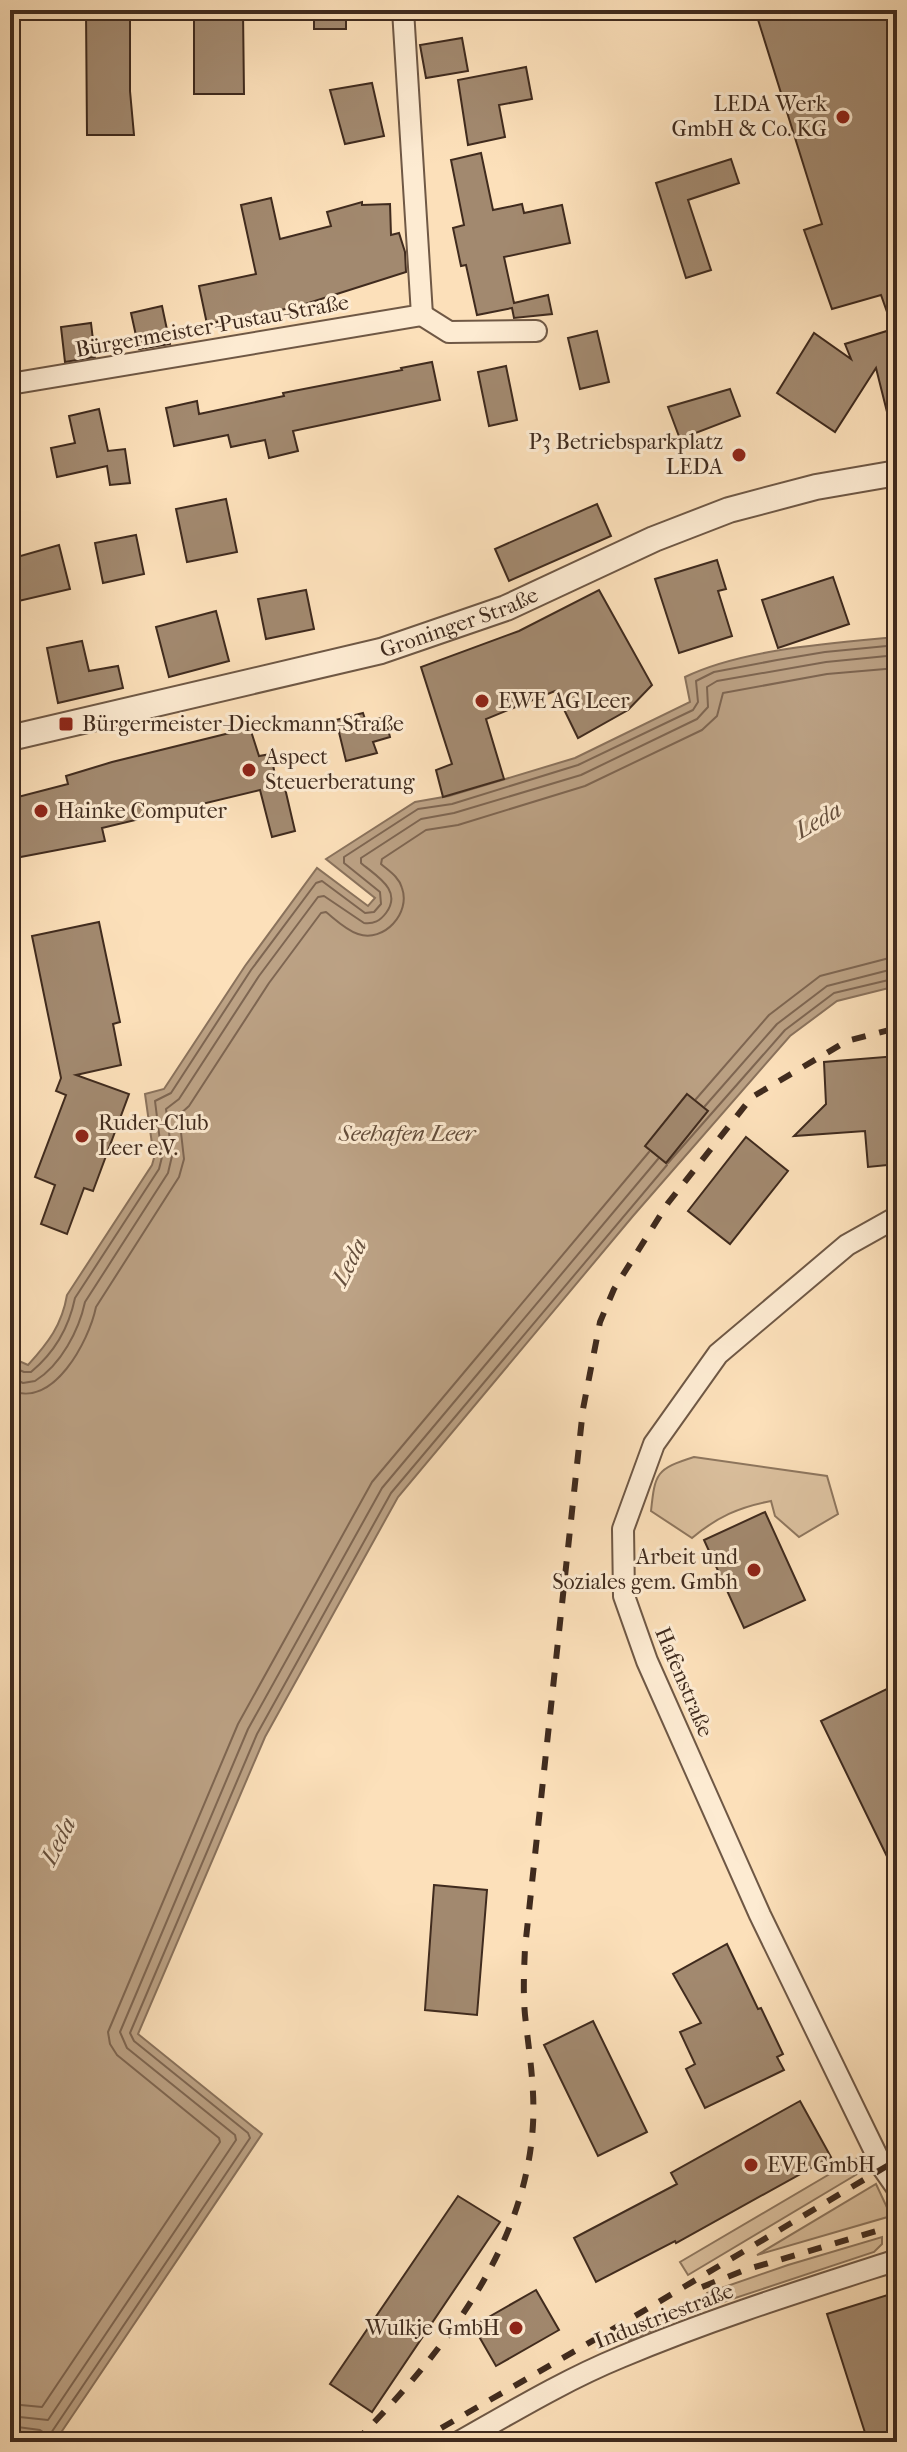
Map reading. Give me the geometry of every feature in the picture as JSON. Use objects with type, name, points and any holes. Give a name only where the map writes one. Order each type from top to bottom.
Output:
[{"type":"street","points":[[403,12],[422,315],[449,332],[536,331]]},
{"type":"street","name":"Bürgermeister-Pustau-Straße","points":[[10,384],[422,315]]},
{"type":"street","name":"Groninger Straße","points":[[10,738],[381,651],[506,608],[654,539],[729,510],[816,487],[897,473]]},
{"type":"street","name":"Hafenstraße","points":[[897,1217],[847,1245],[718,1354],[654,1444],[623,1529],[623,1542],[624,1596],[647,1661],[766,1928],[883,2168],[897,2188]]},
{"type":"street","name":"Industriestraße","points":[[459,2442],[558,2386],[618,2358],[706,2324],[897,2260]]},
{"type":"shaded area","points":[[694,1457],[827,1476],[838,1514],[799,1537],[775,1516],[771,1501],[729,1514],[692,1538],[651,1511],[654,1488],[660,1474],[672,1465]]},
{"type":"shaded area","points":[[862,2155],[869,2167],[688,2275],[680,2262]]},
{"type":"shaded area","points":[[876,2184],[891,2216],[757,2255]]},
{"type":"shaded area","points":[[882,2237],[882,2244],[874,2252],[708,2307],[707,2293]]},
{"type":"shaded area","points":[[683,2305],[687,2313],[683,2317],[629,2340],[628,2330]]},
{"type":"water","name":"Seehafen Leer","points":[[897,637],[897,986],[837,1001],[790,1036],[633,1216],[398,1497],[265,1737],[138,2034],[262,2134],[56,2440],[14,2435],[10,2431],[10,1357],[28,1365],[48,1341],[62,1316],[67,1295],[152,1165],[154,1158],[145,1094],[164,1089],[245,966],[317,868],[368,906],[375,898],[326,859],[415,802],[449,796],[575,758],[690,702],[685,677],[708,667],[789,649]]},
{"type":"building","points":[[130,10],[130,91],[134,135],[87,135],[86,11]]},
{"type":"building","points":[[194,10],[243,11],[244,94],[194,94]]},
{"type":"building","points":[[314,10],[346,10],[346,29],[314,29]]},
{"type":"building","name":"LEDA Werk GmbH & Co. KG","points":[[755,10],[897,10],[897,423],[890,424],[876,368],[835,432],[777,393],[814,333],[851,359],[845,344],[893,329],[881,295],[832,309],[804,230],[822,224]]},
{"type":"building","points":[[462,38],[468,71],[426,78],[420,45]]},
{"type":"building","points":[[526,67],[532,99],[499,105],[505,137],[468,145],[458,80]]},
{"type":"building","points":[[372,83],[384,136],[345,144],[330,90]]},
{"type":"building","points":[[481,153],[493,210],[522,204],[524,213],[562,205],[570,243],[504,257],[514,303],[548,295],[552,314],[514,318],[512,308],[477,315],[466,265],[461,266],[453,228],[464,225],[451,160]]},
{"type":"building","points":[[731,159],[739,183],[688,200],[711,270],[686,278],[656,183]]},
{"type":"building","points":[[271,198],[280,239],[331,226],[327,212],[362,202],[362,205],[390,204],[391,235],[399,233],[405,252],[406,272],[296,307],[207,324],[199,286],[256,274],[241,205]]},
{"type":"building","points":[[162,306],[170,344],[139,349],[131,313]]},
{"type":"building","points":[[91,323],[95,357],[65,362],[61,327]]},
{"type":"building","points":[[597,331],[609,382],[580,389],[568,338]]},
{"type":"building","points":[[432,362],[440,400],[293,431],[298,451],[269,458],[265,440],[231,447],[228,435],[174,446],[166,408],[197,401],[199,414]]},
{"type":"building","points":[[506,366],[517,420],[489,426],[478,372]]},
{"type":"building","points":[[730,389],[740,416],[680,439],[668,407]]},
{"type":"building","points":[[99,409],[108,451],[125,449],[130,483],[110,485],[107,466],[57,477],[51,448],[75,443],[69,416]]},
{"type":"building","points":[[226,499],[237,552],[187,562],[176,509]]},
{"type":"building","points":[[597,504],[611,536],[509,581],[495,549]]},
{"type":"building","points":[[136,535],[144,574],[103,583],[95,543]]},
{"type":"building","points":[[59,545],[70,589],[10,603],[10,559]]},
{"type":"building","points":[[717,560],[726,589],[718,591],[732,636],[679,653],[655,579]]},
{"type":"building","points":[[833,577],[849,624],[778,648],[762,600]]},
{"type":"building","points":[[306,590],[314,629],[266,639],[258,599]]},
{"type":"building","name":"EWE AG Leer","points":[[599,590],[652,685],[628,710],[578,738],[555,691],[486,719],[504,779],[443,797],[436,770],[452,764],[421,667],[519,631]]},
{"type":"building","points":[[216,611],[229,661],[169,677],[156,627]]},
{"type":"building","points":[[82,641],[89,671],[118,666],[123,688],[58,703],[47,648]]},
{"type":"building","points":[[363,713],[366,722],[385,717],[390,737],[373,742],[377,753],[346,761],[336,720]]},
{"type":"building","points":[[250,728],[259,756],[271,754],[277,786],[284,784],[295,831],[272,837],[260,790],[102,828],[105,841],[10,859],[10,799],[68,784],[66,776],[112,762]]},
{"type":"building","points":[[99,922],[120,1022],[113,1024],[121,1065],[76,1075],[129,1094],[93,1191],[84,1188],[67,1234],[41,1224],[55,1185],[35,1177],[66,1095],[56,1091],[61,1078],[32,936]]},
{"type":"building","points":[[897,1056],[897,1164],[868,1167],[865,1131],[794,1136],[826,1104],[824,1062]]},
{"type":"building","points":[[687,1094],[708,1111],[666,1163],[645,1146]]},
{"type":"building","points":[[746,1137],[788,1171],[730,1244],[688,1211]]},
{"type":"building","name":"Arbeit und Soziales gem. Gmbh","points":[[765,1512],[805,1600],[744,1628],[704,1540]]},
{"type":"building","points":[[897,1684],[897,1877],[821,1721]]},
{"type":"building","points":[[434,1885],[487,1890],[477,2015],[425,2010]]},
{"type":"building","points":[[727,1944],[783,2054],[777,2057],[784,2070],[705,2108],[686,2069],[695,2064],[680,2032],[701,2023],[673,1974]]},
{"type":"building","points":[[593,2021],[647,2132],[598,2156],[544,2045]]},
{"type":"building","name":"EVE GmbH","points":[[800,2101],[831,2157],[676,2243],[596,2282],[574,2238],[677,2184],[671,2173]]},
{"type":"building","points":[[458,2196],[500,2222],[372,2412],[330,2384]]},
{"type":"building","name":"Wulkje GmbH","points":[[536,2290],[559,2330],[496,2366],[473,2326]]},
{"type":"building","points":[[897,2292],[897,2442],[868,2442],[827,2314]]},
{"type":"railway","points":[[355,2442],[418,2374],[473,2298],[496,2257],[514,2215],[527,2170],[533,2110],[524,2007],[525,1948],[583,1409],[600,1322],[614,1289],[668,1203],[752,1097],[847,1041],[897,1028]]},
{"type":"railway","points":[[417,2442],[897,2160]]},
{"type":"railway","points":[[702,2287],[745,2270],[897,2225]]},
{"type":"place","name":"LEDA Werk GmbH & Co. KG","points":[[843,117]]},
{"type":"place","name":"P3 Betriebsparkplatz LEDA","points":[[739,455]]},
{"type":"place","name":"EWE AG Leer","points":[[482,701]]},
{"type":"place","name":"Bürgermeister-Dieckmann-Straße","points":[[66,724]]},
{"type":"place","name":"Aspect Steuerberatung","points":[[249,770]]},
{"type":"place","name":"Hainke Computer","points":[[41,811]]},
{"type":"place","name":"Ruder-Club Leer e.V.","points":[[82,1136]]},
{"type":"place","name":"Arbeit und Soziales gem. Gmbh","points":[[754,1570]]},
{"type":"place","name":"EVE GmbH","points":[[751,2165]]},
{"type":"place","name":"Wulkje GmbH","points":[[516,2328]]},
{"type":"water label","name":"Leda","points":[[818,820]]},
{"type":"water label","name":"Leda","points":[[349,1262]]},
{"type":"water label","name":"Leda","points":[[58,1841]]}]
